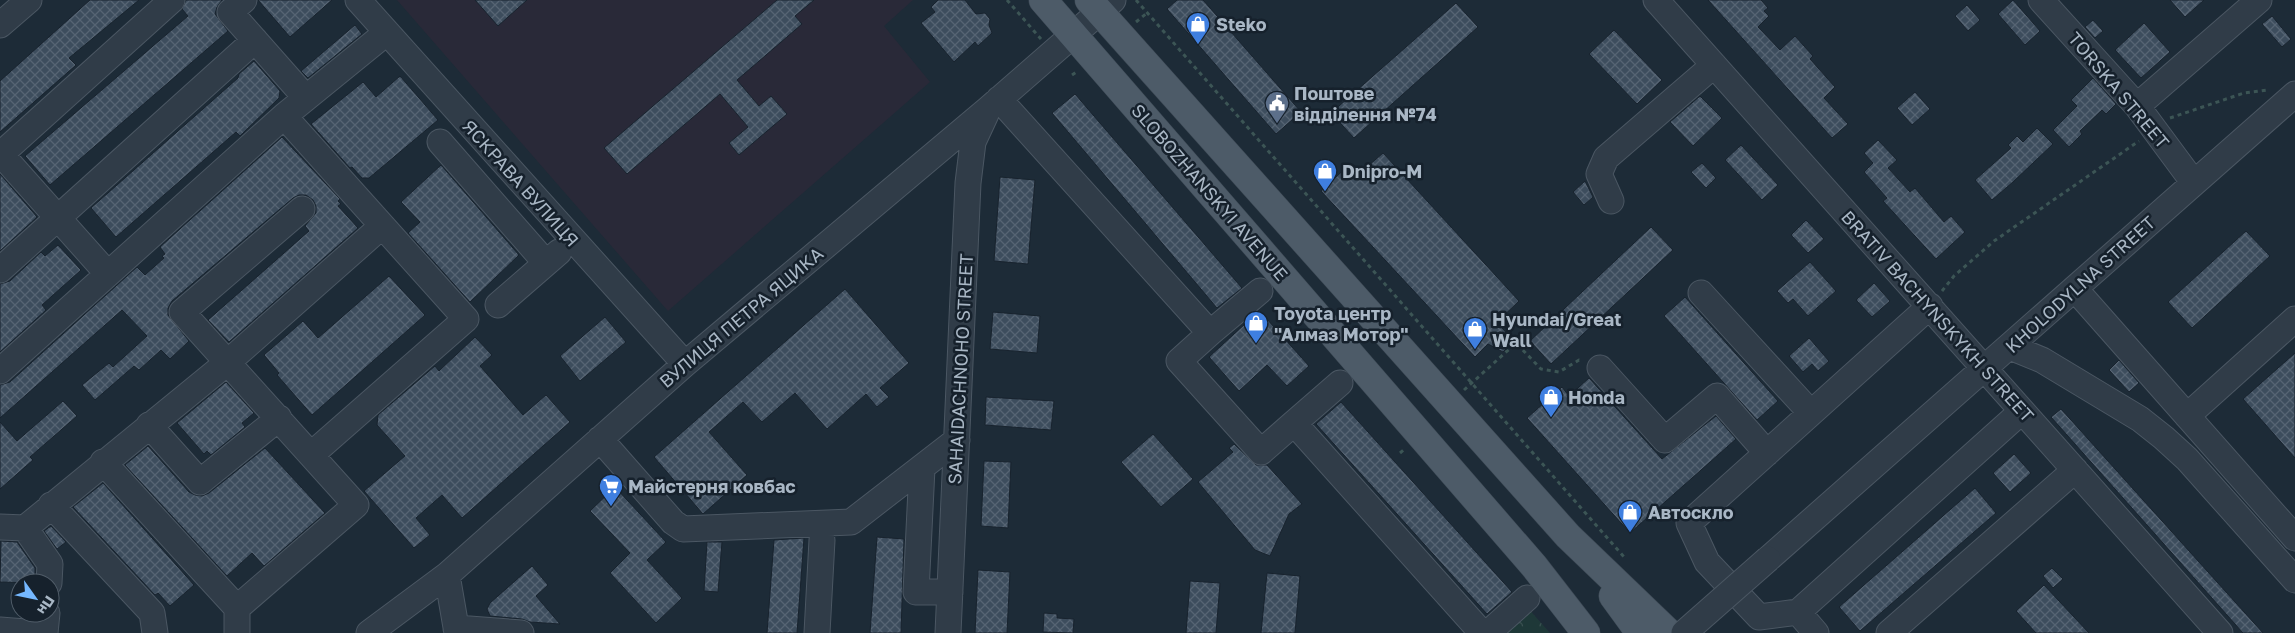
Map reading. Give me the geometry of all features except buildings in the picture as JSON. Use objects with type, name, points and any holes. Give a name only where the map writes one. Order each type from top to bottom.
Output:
[{"type":"main road","name":"SLOBOZHANSKYI AVENUE","points":[[1043,0],[1534,566],[1586,633]]},
{"type":"main road","name":"SLOBOZHANSKYI AVENUE","points":[[1100,4],[1568,536],[1640,633]]},
{"type":"main road","name":"SLOBOZHANSKYI AVENUE","points":[[1568,536],[1669,633]]},
{"type":"main road","name":"SLOBOZHANSKYI AVENUE","points":[[1534,566],[1607,633]]},
{"type":"street","points":[[0,25],[29,0]]},
{"type":"street","points":[[107,273],[0,154],[172,0]]},
{"type":"street","points":[[244,0],[230,12],[306,98]]},
{"type":"street","name":"ЯСКРАВА ВУЛИЦЯ","points":[[358,0],[685,364]]},
{"type":"street","name":"BRATIV BACHYNSKYKH STREET","points":[[1656,0],[2220,633]]},
{"type":"street","name":"TORSKA STREET","points":[[2040,0],[2137,106],[2194,183]]},
{"type":"street","points":[[2137,106],[2259,0]]},
{"type":"street","name":"ВУЛИЦЯ ПЕТРА ЯЦИКА","points":[[369,633],[448,575],[685,364],[1053,53],[1073,35],[1100,4]]},
{"type":"street","points":[[0,371],[284,116],[386,33]]},
{"type":"street","points":[[0,270],[255,40]]},
{"type":"street","points":[[1611,201],[1599,174],[1606,158],[1714,65]]},
{"type":"street","name":"KHOLODYLNA STREET","points":[[1684,633],[2295,94]]},
{"type":"street","points":[[994,104],[1210,333]]},
{"type":"street","name":"SAHAIDACHNOHO STREET","points":[[948,633],[968,183],[973,142],[994,104]]},
{"type":"street","points":[[284,116],[466,319],[312,454]]},
{"type":"street","points":[[440,142],[546,263]]},
{"type":"street","points":[[237,608],[356,505],[182,312],[302,209]]},
{"type":"street","points":[[0,527],[25,528],[103,462],[228,362],[382,226]]},
{"type":"street","points":[[498,305],[573,241]]},
{"type":"street","points":[[2074,289],[2295,538]]},
{"type":"street","points":[[1260,291],[1179,361],[1261,452],[1340,383]]},
{"type":"street","points":[[1701,293],[1811,413]]},
{"type":"street","points":[[1930,306],[1689,523],[1707,562],[1759,617],[1798,612],[2022,411]]},
{"type":"street","points":[[2187,416],[2295,319]]},
{"type":"street","points":[[2010,347],[2042,360],[2140,419],[2164,438],[2187,459],[2295,580]]},
{"type":"street","points":[[1600,368],[1665,440],[1717,396],[1766,453]]},
{"type":"street","points":[[149,425],[200,482],[279,418]]},
{"type":"street","points":[[1294,424],[1482,633]]},
{"type":"street","points":[[600,439],[673,522],[683,529],[851,522],[958,440]]},
{"type":"street","points":[[103,462],[237,608],[237,633]]},
{"type":"street","points":[[922,468],[916,592],[950,592]]},
{"type":"street","points":[[1889,633],[2075,470]]},
{"type":"street","points":[[51,505],[152,613],[155,633]]},
{"type":"street","points":[[25,528],[50,564],[50,573]]},
{"type":"street","points":[[817,633],[822,540]]},
{"type":"street","points":[[448,575],[456,630],[521,633]]},
{"type":"street","points":[[1488,633],[1527,598]]},
{"type":"street","points":[[1798,612],[1816,633]]},
{"type":"street","points":[[0,630],[38,633]]},
{"type":"path","points":[[1007,0],[1053,53]]},
{"type":"path","points":[[1136,0],[1626,560]]},
{"type":"path","points":[[1930,306],[1954,276],[1994,241],[2170,117],[2244,93],[2270,90]]},
{"type":"path","points":[[1472,384],[1516,344],[1541,369],[1559,372],[1579,360],[1600,368]]},
{"type":"shaded area","points":[[397,0],[913,0],[884,26],[930,82],[668,311]]},
{"type":"green space","points":[[1526,606],[1550,633],[1497,633]]},
{"type":"place","name":"Steko","points":[[1198,45]]},
{"type":"place","name":"Поштове відділення №74","points":[[1277,124]]},
{"type":"place","name":"Dnipro-M","points":[[1325,192]]},
{"type":"place","name":"Toyota центр \"Алмаз Мотор\"","points":[[1256,344]]},
{"type":"place","name":"Hyundai/Great Wall","points":[[1475,350]]},
{"type":"place","name":"Honda","points":[[1551,418]]},
{"type":"place","name":"Майстерня ковбас","points":[[611,507]]},
{"type":"place","name":"Автоскло","points":[[1630,533]]}]
